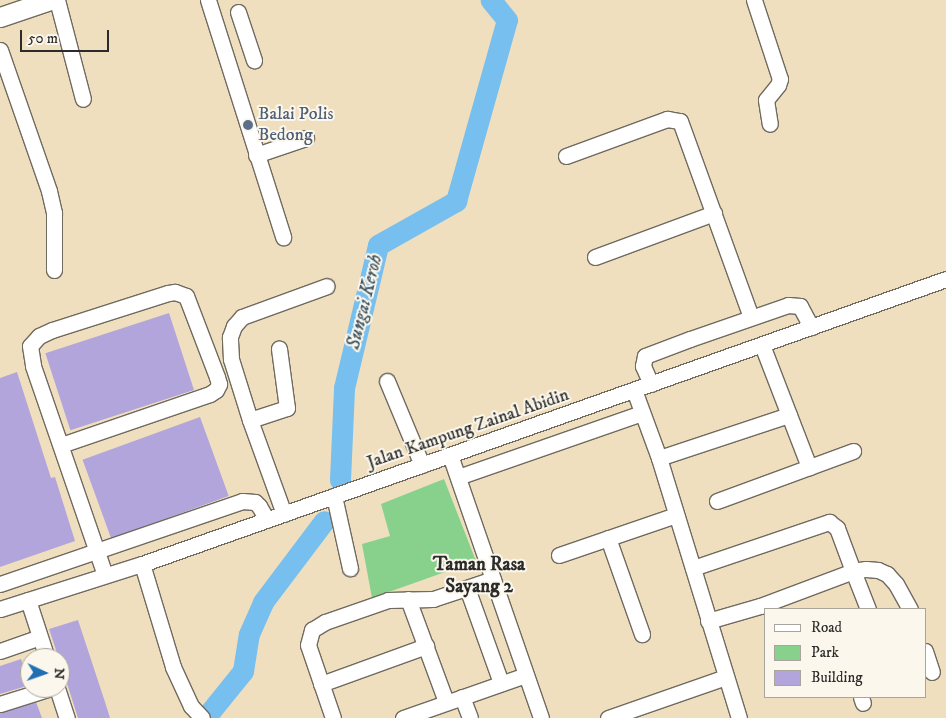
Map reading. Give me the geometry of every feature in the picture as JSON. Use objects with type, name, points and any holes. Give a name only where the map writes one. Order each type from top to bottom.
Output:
[{"type":"main road","points":[[0,17],[50,0]]},
{"type":"street","points":[[57,0],[83,99]]},
{"type":"street","points":[[208,0],[283,237]]},
{"type":"street","points":[[754,0],[780,79],[766,100],[770,124]]},
{"type":"street","points":[[238,12],[254,60]]},
{"type":"street","points":[[222,46],[246,38]]},
{"type":"street","points":[[0,50],[49,191],[54,221],[54,270]]},
{"type":"street","points":[[566,156],[667,119],[680,121],[751,317]]},
{"type":"street","points":[[256,155],[306,138]]},
{"type":"street","points":[[595,256],[714,214]]},
{"type":"street","name":"Jalan Kampung Zainal Abidin","points":[[0,609],[142,564],[946,280]]},
{"type":"street","points":[[284,514],[250,420],[231,359],[230,337],[234,326],[242,317],[327,286]]},
{"type":"street","points":[[61,445],[210,394],[216,390],[219,384],[217,377],[186,296],[175,292],[168,292],[52,330],[32,343],[30,351],[33,366],[105,575]]},
{"type":"street","points":[[651,384],[643,366],[645,356],[751,317],[788,305],[795,305],[800,306],[812,327]]},
{"type":"street","points":[[762,345],[809,467]]},
{"type":"street","points":[[250,420],[287,408],[279,349]]},
{"type":"street","points":[[387,381],[422,465]]},
{"type":"street","points":[[634,390],[659,458],[739,718]]},
{"type":"street","points":[[458,477],[642,413]]},
{"type":"street","points":[[659,458],[789,415]]},
{"type":"street","points":[[716,501],[853,451]]},
{"type":"street","points":[[450,456],[541,718]]},
{"type":"street","points":[[334,496],[350,568]]},
{"type":"street","points":[[0,584],[242,501],[255,502],[267,520]]},
{"type":"street","points":[[559,555],[676,515]]},
{"type":"street","points":[[694,568],[829,522],[836,528],[868,608]]},
{"type":"street","points":[[608,538],[642,634]]},
{"type":"street","points":[[142,564],[173,667],[191,706],[200,717]]},
{"type":"street","points":[[708,621],[760,606],[853,571],[878,570],[887,574],[896,584],[909,608]]},
{"type":"street","points":[[333,718],[308,645],[312,630],[325,622],[388,600],[433,600],[493,580]]},
{"type":"street","points":[[467,588],[501,683]]},
{"type":"street","points":[[408,599],[446,702]]},
{"type":"street","points":[[28,600],[44,648]]},
{"type":"street","points":[[0,651],[40,637]]},
{"type":"street","points":[[321,684],[426,646]]},
{"type":"street","points":[[926,654],[932,672]]},
{"type":"street","points":[[405,718],[526,675]]},
{"type":"street","points":[[608,718],[726,677]]},
{"type":"street","points":[[462,697],[470,718]]},
{"type":"street","points":[[0,704],[20,698]]},
{"type":"street","points":[[60,698],[67,718]]},
{"type":"green space","points":[[444,479],[476,561],[372,598],[362,544],[390,536],[381,504]]},
{"type":"building","points":[[169,313],[194,390],[70,430],[45,353]]},
{"type":"building","points":[[17,372],[51,478],[55,477],[75,541],[0,567],[0,378]]},
{"type":"building","points":[[200,417],[229,496],[111,539],[83,460]]},
{"type":"building","points":[[78,620],[110,718],[78,718],[70,693],[70,648],[55,648],[49,629]]},
{"type":"building","points":[[20,659],[20,688],[0,694],[0,666]]},
{"type":"building","points":[[36,702],[42,718],[0,718],[0,713]]},
{"type":"waterway","name":"Sungai Keroh","points":[[340,480],[344,388],[378,245],[456,201],[507,20],[491,0]]},
{"type":"waterway","name":"Sungai Keroh","points":[[205,718],[243,671],[249,634],[263,602],[324,521]]},
{"type":"place","name":"Balai Polis Bedong","points":[[248,125]]},
{"type":"district","name":"Taman Rasa Sayang 2","points":[[479,576]]}]
